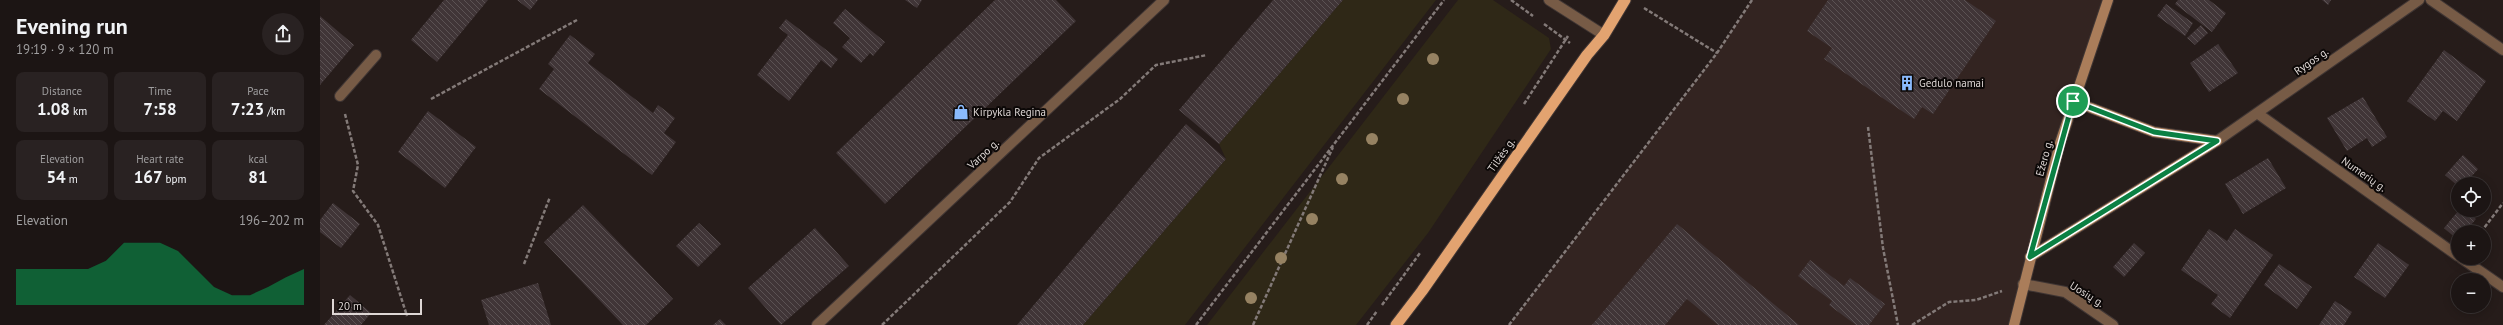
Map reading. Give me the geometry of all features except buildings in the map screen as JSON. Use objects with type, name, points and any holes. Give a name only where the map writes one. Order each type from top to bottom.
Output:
[{"type":"highway","name":"Tilžės g.","points":[[1396,325],[1422,291],[1587,55],[1604,35],[1625,0]]},
{"type":"main road","name":"Ežero g.","points":[[2014,325],[2030,257],[2073,101],[2108,0]]},
{"type":"main road","points":[[2073,101],[2154,132],[2217,141]]},
{"type":"main road","points":[[2030,257],[2217,141]]},
{"type":"street","name":"Varpo g.","points":[[817,325],[1164,0]]},
{"type":"street","points":[[1549,0],[1604,35]]},
{"type":"street","name":"Rygos g.","points":[[2217,141],[2419,0]]},
{"type":"street","points":[[2432,0],[2503,50]]},
{"type":"street","points":[[340,96],[376,55]]},
{"type":"street","name":"Numerių g.","points":[[2257,113],[2451,251]]},
{"type":"street","points":[[2471,265],[2503,287]]},
{"type":"street","name":"Uosių g.","points":[[2023,284],[2065,292],[2113,325]]},
{"type":"path","points":[[1196,325],[1444,0]]},
{"type":"path","points":[[1511,0],[1535,18]]},
{"type":"path","points":[[1509,325],[1717,53],[1752,0]]},
{"type":"path","points":[[1638,4],[1717,53]]},
{"type":"path","points":[[1523,105],[1579,19]]},
{"type":"path","points":[[431,99],[577,20]]},
{"type":"path","points":[[1541,22],[1587,55]]},
{"type":"path","points":[[882,325],[1010,202],[1039,158],[1120,99],[1156,65],[1206,55]]},
{"type":"path","points":[[340,96],[358,165],[353,191],[378,225],[406,316]]},
{"type":"path","points":[[1868,127],[1883,248],[1898,325]]},
{"type":"path","points":[[1254,325],[1335,143]]},
{"type":"path","points":[[524,264],[550,197]]},
{"type":"path","points":[[2486,225],[2503,203]]},
{"type":"path","points":[[1367,325],[1424,248]]},
{"type":"path","points":[[1912,325],[1949,302],[1976,300],[2023,284]]},
{"type":"shaded area","points":[[1343,0],[1436,0],[1185,325],[1083,325],[1226,159],[1219,144]]},
{"type":"shaded area","points":[[1458,0],[1493,0],[1549,38],[1551,49],[1428,233],[1356,325],[1207,325]]},
{"type":"shaded area","points":[[1752,0],[2108,0],[2073,101],[2014,325],[1509,325],[1717,53]]},
{"type":"place","name":"Gedulo namai","points":[[1907,83]]},
{"type":"place","name":"Kirpykla Regina","points":[[961,112]]},
{"type":"route","points":[[2073,101],[2154,132],[2217,141],[2030,257],[2060,144],[2073,101]]}]
